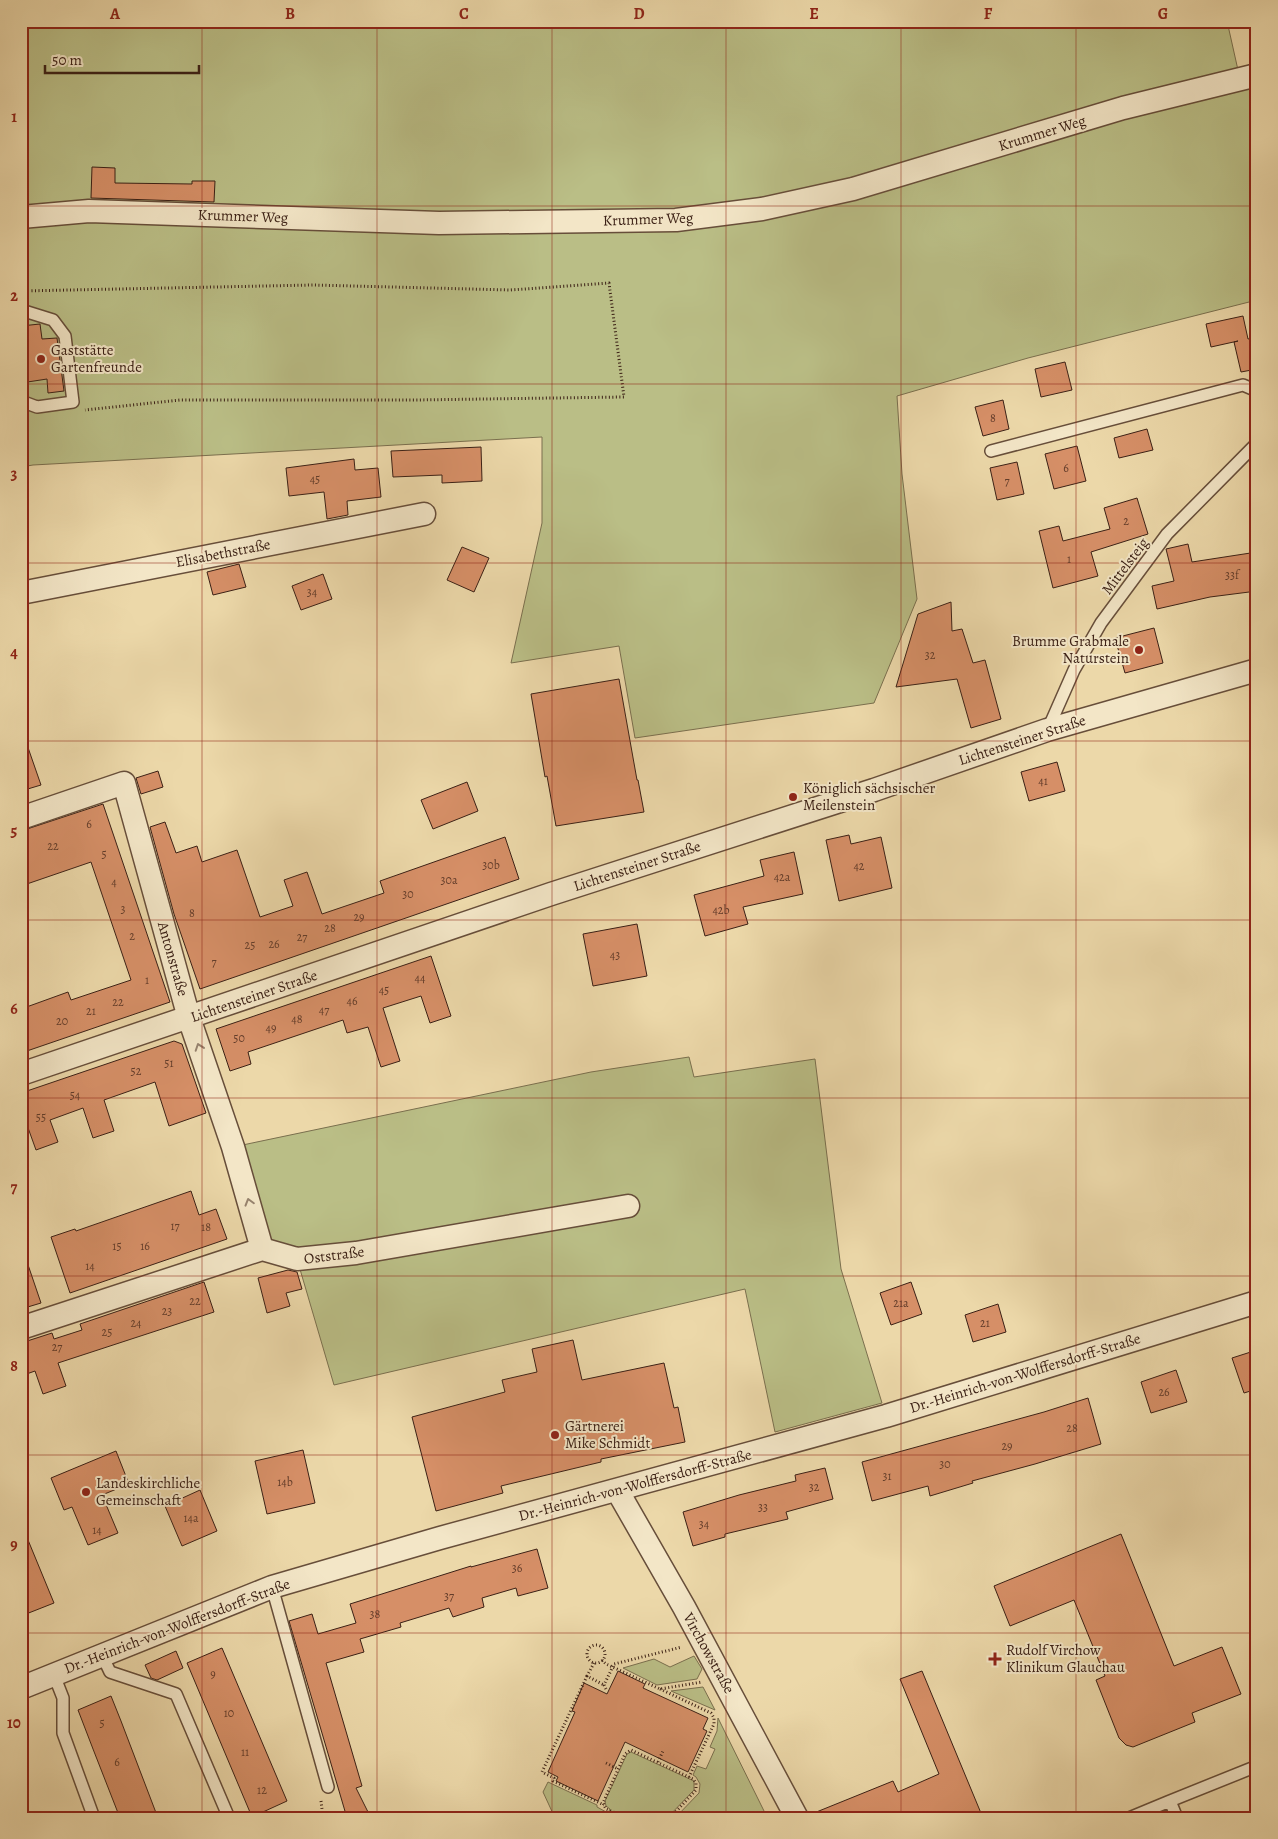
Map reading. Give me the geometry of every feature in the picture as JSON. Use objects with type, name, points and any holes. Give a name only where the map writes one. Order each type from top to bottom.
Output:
[{"type":"street","name":"Krummer Weg","points":[[21,217],[88,211],[439,223],[676,220],[762,208],[853,189],[1124,108],[1257,75]]},
{"type":"street","name":"Elisabethstraße","points":[[21,593],[424,514]]},
{"type":"street","name":"Lichtensteiner Straße","points":[[21,1074],[541,897],[874,790],[1047,730],[1257,670]]},
{"type":"street","name":"Antonstraße","points":[[21,818],[124,783],[189,1018],[234,1147],[262,1249]]},
{"type":"street","name":"Oststraße","points":[[262,1249],[297,1259],[356,1253],[628,1206]]},
{"type":"street","points":[[21,1328],[262,1249]]},
{"type":"street","name":"Dr.-Heinrich-von-Wolffersdorff-Straße","points":[[21,1688],[272,1587],[440,1538],[886,1416],[1257,1302]]},
{"type":"street","name":"Virchowstraße","points":[[617,1490],[720,1672],[797,1818]]},
{"type":"lane","points":[[21,310],[52,320],[65,336],[73,402],[37,406],[21,401]]},
{"type":"lane","points":[[991,451],[1243,386],[1257,391]]},
{"type":"lane","name":"Mittelsteig","points":[[1047,730],[1074,670],[1101,623],[1167,534],[1257,443]]},
{"type":"lane","points":[[272,1587],[328,1787]]},
{"type":"lane","points":[[102,1655],[110,1672],[176,1694],[229,1818]]},
{"type":"lane","points":[[54,1675],[63,1698],[63,1733],[94,1818]]},
{"type":"lane","points":[[1129,1818],[1257,1766]]},
{"type":"lane","points":[[1170,1801],[1178,1818]]},
{"type":"path","points":[[21,291],[313,285],[510,290],[609,283],[624,397],[406,400],[180,400],[81,410]]},
{"type":"path","points":[[604,1685],[614,1664],[688,1646],[701,1638]]},
{"type":"path","points":[[594,1663],[587,1657],[587,1652],[593,1646],[602,1647],[604,1652],[602,1660]]},
{"type":"path","points":[[602,1660],[606,1664],[711,1713],[714,1718],[714,1724],[689,1777]]},
{"type":"path","points":[[602,1660],[594,1663],[587,1676],[542,1772],[554,1778],[553,1781],[627,1818]]},
{"type":"path","points":[[660,1689],[699,1683],[720,1672]]},
{"type":"path","points":[[587,1676],[604,1685],[606,1689]]},
{"type":"path","points":[[604,1805],[603,1801],[625,1754],[633,1751],[696,1782],[696,1790],[670,1818]]},
{"type":"path","points":[[658,1762],[663,1751]]},
{"type":"path","points":[[606,1763],[618,1769]]},
{"type":"green space","points":[[21,21],[1227,21],[1240,79],[1257,75],[1257,300],[1028,358],[897,396],[902,474],[917,599],[874,703],[635,738],[619,646],[511,663],[542,523],[542,437],[21,467]]},
{"type":"green space","points":[[689,1057],[694,1077],[815,1059],[841,1269],[882,1403],[775,1432],[745,1289],[334,1385],[297,1259],[262,1249],[233,1147],[591,1072]]},
{"type":"green space","points":[[694,1656],[702,1669],[697,1679],[657,1685],[623,1668],[654,1659],[670,1667]]},
{"type":"green space","points":[[703,1687],[715,1710],[671,1691]]},
{"type":"green space","points":[[718,1718],[767,1818],[675,1818],[699,1793],[700,1784],[693,1775],[697,1766],[706,1769],[715,1749],[710,1747],[717,1731]]},
{"type":"green space","points":[[631,1752],[694,1781],[694,1790],[667,1818],[555,1818],[543,1792],[548,1782],[597,1805],[597,1807],[608,1813],[610,1809],[606,1806],[605,1801],[627,1754]]},
{"type":"building","points":[[92,167],[115,168],[115,183],[192,184],[192,181],[215,181],[214,202],[91,198]]},
{"type":"building","points":[[1243,316],[1248,339],[1257,337],[1257,369],[1241,372],[1234,342],[1238,341],[1211,347],[1206,324]]},
{"type":"building","name":"Gaststätte Gartenfreunde","points":[[40,324],[42,339],[57,338],[64,391],[48,393],[47,379],[21,383],[21,326]]},
{"type":"building","points":[[1065,362],[1072,390],[1041,397],[1035,369]]},
{"type":"building","points":[[1003,400],[1009,429],[983,436],[975,407]]},
{"type":"building","points":[[1147,429],[1153,450],[1119,458],[1114,438]]},
{"type":"building","points":[[1077,446],[1086,481],[1054,489],[1045,454]]},
{"type":"building","points":[[481,447],[482,481],[442,483],[442,475],[393,477],[391,451]]},
{"type":"building","points":[[354,459],[355,470],[378,468],[381,497],[347,501],[348,515],[327,519],[324,492],[289,496],[286,468]]},
{"type":"building","points":[[1017,462],[1024,494],[997,500],[990,468]]},
{"type":"building","points":[[1137,498],[1148,534],[1091,552],[1098,576],[1053,588],[1039,531],[1059,526],[1063,541],[1110,529],[1104,508]]},
{"type":"building","points":[[1188,544],[1192,562],[1257,552],[1257,591],[1210,597],[1157,609],[1152,586],[1174,581],[1166,549]]},
{"type":"building","points":[[462,547],[489,558],[474,592],[447,580]]},
{"type":"building","points":[[239,564],[246,587],[213,595],[207,572]]},
{"type":"building","points":[[323,574],[332,599],[301,610],[292,586]]},
{"type":"building","points":[[951,602],[952,631],[962,629],[973,663],[985,660],[1001,719],[971,728],[957,679],[896,687],[918,614]]},
{"type":"building","name":"Brumme Grabmale Naturstein","points":[[1154,628],[1163,663],[1125,673],[1115,638]]},
{"type":"building","points":[[619,679],[644,812],[556,826],[547,776],[545,777],[531,694]]},
{"type":"building","points":[[21,736],[24,736],[41,785],[21,791]]},
{"type":"building","points":[[1057,762],[1065,791],[1029,801],[1021,772]]},
{"type":"building","points":[[158,771],[163,787],[141,794],[136,778]]},
{"type":"building","points":[[467,782],[478,811],[433,829],[421,800]]},
{"type":"building","points":[[103,804],[170,1002],[21,1053],[21,1009],[68,992],[71,1000],[131,980],[91,862],[21,886],[21,831]]},
{"type":"building","points":[[165,822],[176,853],[197,846],[202,862],[237,850],[260,917],[293,906],[284,880],[307,872],[322,914],[384,893],[380,881],[505,837],[519,879],[200,989],[174,914],[150,827]]},
{"type":"building","points":[[849,835],[851,844],[881,837],[892,888],[839,901],[826,840]]},
{"type":"building","points":[[794,852],[803,894],[743,907],[748,924],[705,936],[694,895],[764,876],[760,860]]},
{"type":"building","points":[[637,924],[647,976],[593,986],[583,934]]},
{"type":"building","points":[[431,956],[451,1016],[430,1023],[421,996],[383,1008],[400,1061],[381,1067],[368,1027],[347,1033],[343,1020],[248,1052],[251,1064],[230,1071],[216,1029]]},
{"type":"building","points":[[174,1041],[182,1044],[206,1113],[169,1126],[155,1082],[104,1100],[114,1131],[93,1138],[83,1108],[50,1120],[58,1142],[36,1150],[27,1125],[21,1127],[21,1093]]},
{"type":"building","points":[[191,1191],[199,1215],[216,1209],[227,1239],[70,1293],[51,1237],[75,1229],[76,1231]]},
{"type":"building","points":[[21,1253],[24,1253],[41,1303],[21,1309]]},
{"type":"building","points":[[288,1270],[297,1272],[302,1289],[286,1293],[290,1306],[267,1313],[258,1278]]},
{"type":"building","points":[[204,1282],[214,1312],[58,1363],[66,1386],[43,1394],[35,1371],[21,1376],[21,1343],[52,1333],[54,1339],[82,1330],[80,1324]]},
{"type":"building","points":[[911,1282],[922,1314],[891,1325],[880,1293]]},
{"type":"building","points":[[998,1304],[1006,1332],[973,1342],[965,1315]]},
{"type":"building","points":[[573,1340],[582,1380],[664,1363],[674,1408],[678,1407],[685,1442],[601,1459],[601,1462],[501,1486],[503,1493],[436,1511],[412,1417],[505,1392],[502,1380],[537,1372],[532,1349]]},
{"type":"building","points":[[1257,1350],[1257,1389],[1244,1393],[1232,1358]]},
{"type":"building","points":[[1176,1370],[1187,1402],[1151,1413],[1141,1382]]},
{"type":"building","points":[[1088,1398],[1101,1444],[972,1481],[973,1483],[930,1496],[928,1486],[872,1501],[862,1462]]},
{"type":"building","points":[[303,1450],[315,1503],[267,1514],[255,1461]]},
{"type":"building","points":[[116,1451],[129,1484],[102,1495],[118,1533],[88,1545],[72,1507],[64,1510],[51,1478]]},
{"type":"building","points":[[825,1468],[833,1499],[786,1512],[788,1519],[725,1534],[725,1537],[693,1546],[683,1512],[739,1495],[796,1481],[795,1475]]},
{"type":"building","points":[[200,1490],[217,1531],[182,1546],[165,1506]]},
{"type":"building","points":[[21,1523],[54,1603],[21,1616]]},
{"type":"building","points":[[1121,1534],[1174,1666],[1222,1647],[1241,1694],[1192,1713],[1195,1722],[1133,1747],[1126,1745],[1119,1738],[1096,1680],[1105,1676],[1074,1600],[1010,1626],[994,1586]]},
{"type":"building","points":[[537,1549],[548,1588],[518,1596],[516,1588],[482,1598],[484,1607],[453,1617],[449,1608],[400,1623],[401,1627],[360,1639],[364,1652],[326,1663],[362,1786],[356,1788],[371,1818],[347,1818],[289,1621],[312,1614],[318,1634],[356,1623],[350,1604],[471,1566]]},
{"type":"building","points":[[222,1648],[287,1801],[252,1817],[187,1663]]},
{"type":"building","points":[[176,1651],[183,1668],[157,1680],[151,1678],[145,1665]]},
{"type":"building","points":[[618,1671],[645,1684],[643,1688],[708,1718],[703,1729],[707,1731],[688,1772],[625,1742],[598,1801],[556,1781],[558,1777],[548,1772],[575,1712],[572,1711],[584,1683],[607,1694]]},
{"type":"building","points":[[922,1671],[983,1818],[810,1818],[809,1815],[893,1781],[898,1792],[939,1774],[900,1679]]},
{"type":"building","points":[[111,1696],[158,1818],[120,1818],[93,1749],[78,1710]]},
{"type":"place","name":"Gaststätte Gartenfreunde","points":[[41,359]]},
{"type":"place","name":"Brumme Grabmale Naturstein","points":[[1139,650]]},
{"type":"place","name":"Königlich sächsischer Meilenstein","points":[[793,797]]},
{"type":"place","name":"Gärtnerei Mike Schmidt","points":[[555,1435]]},
{"type":"place","name":"Landeskirchliche Gemeinschaft","points":[[86,1492]]},
{"type":"place","name":"Rudolf Virchow Klinikum Glauchau","points":[[995,1659]]}]
